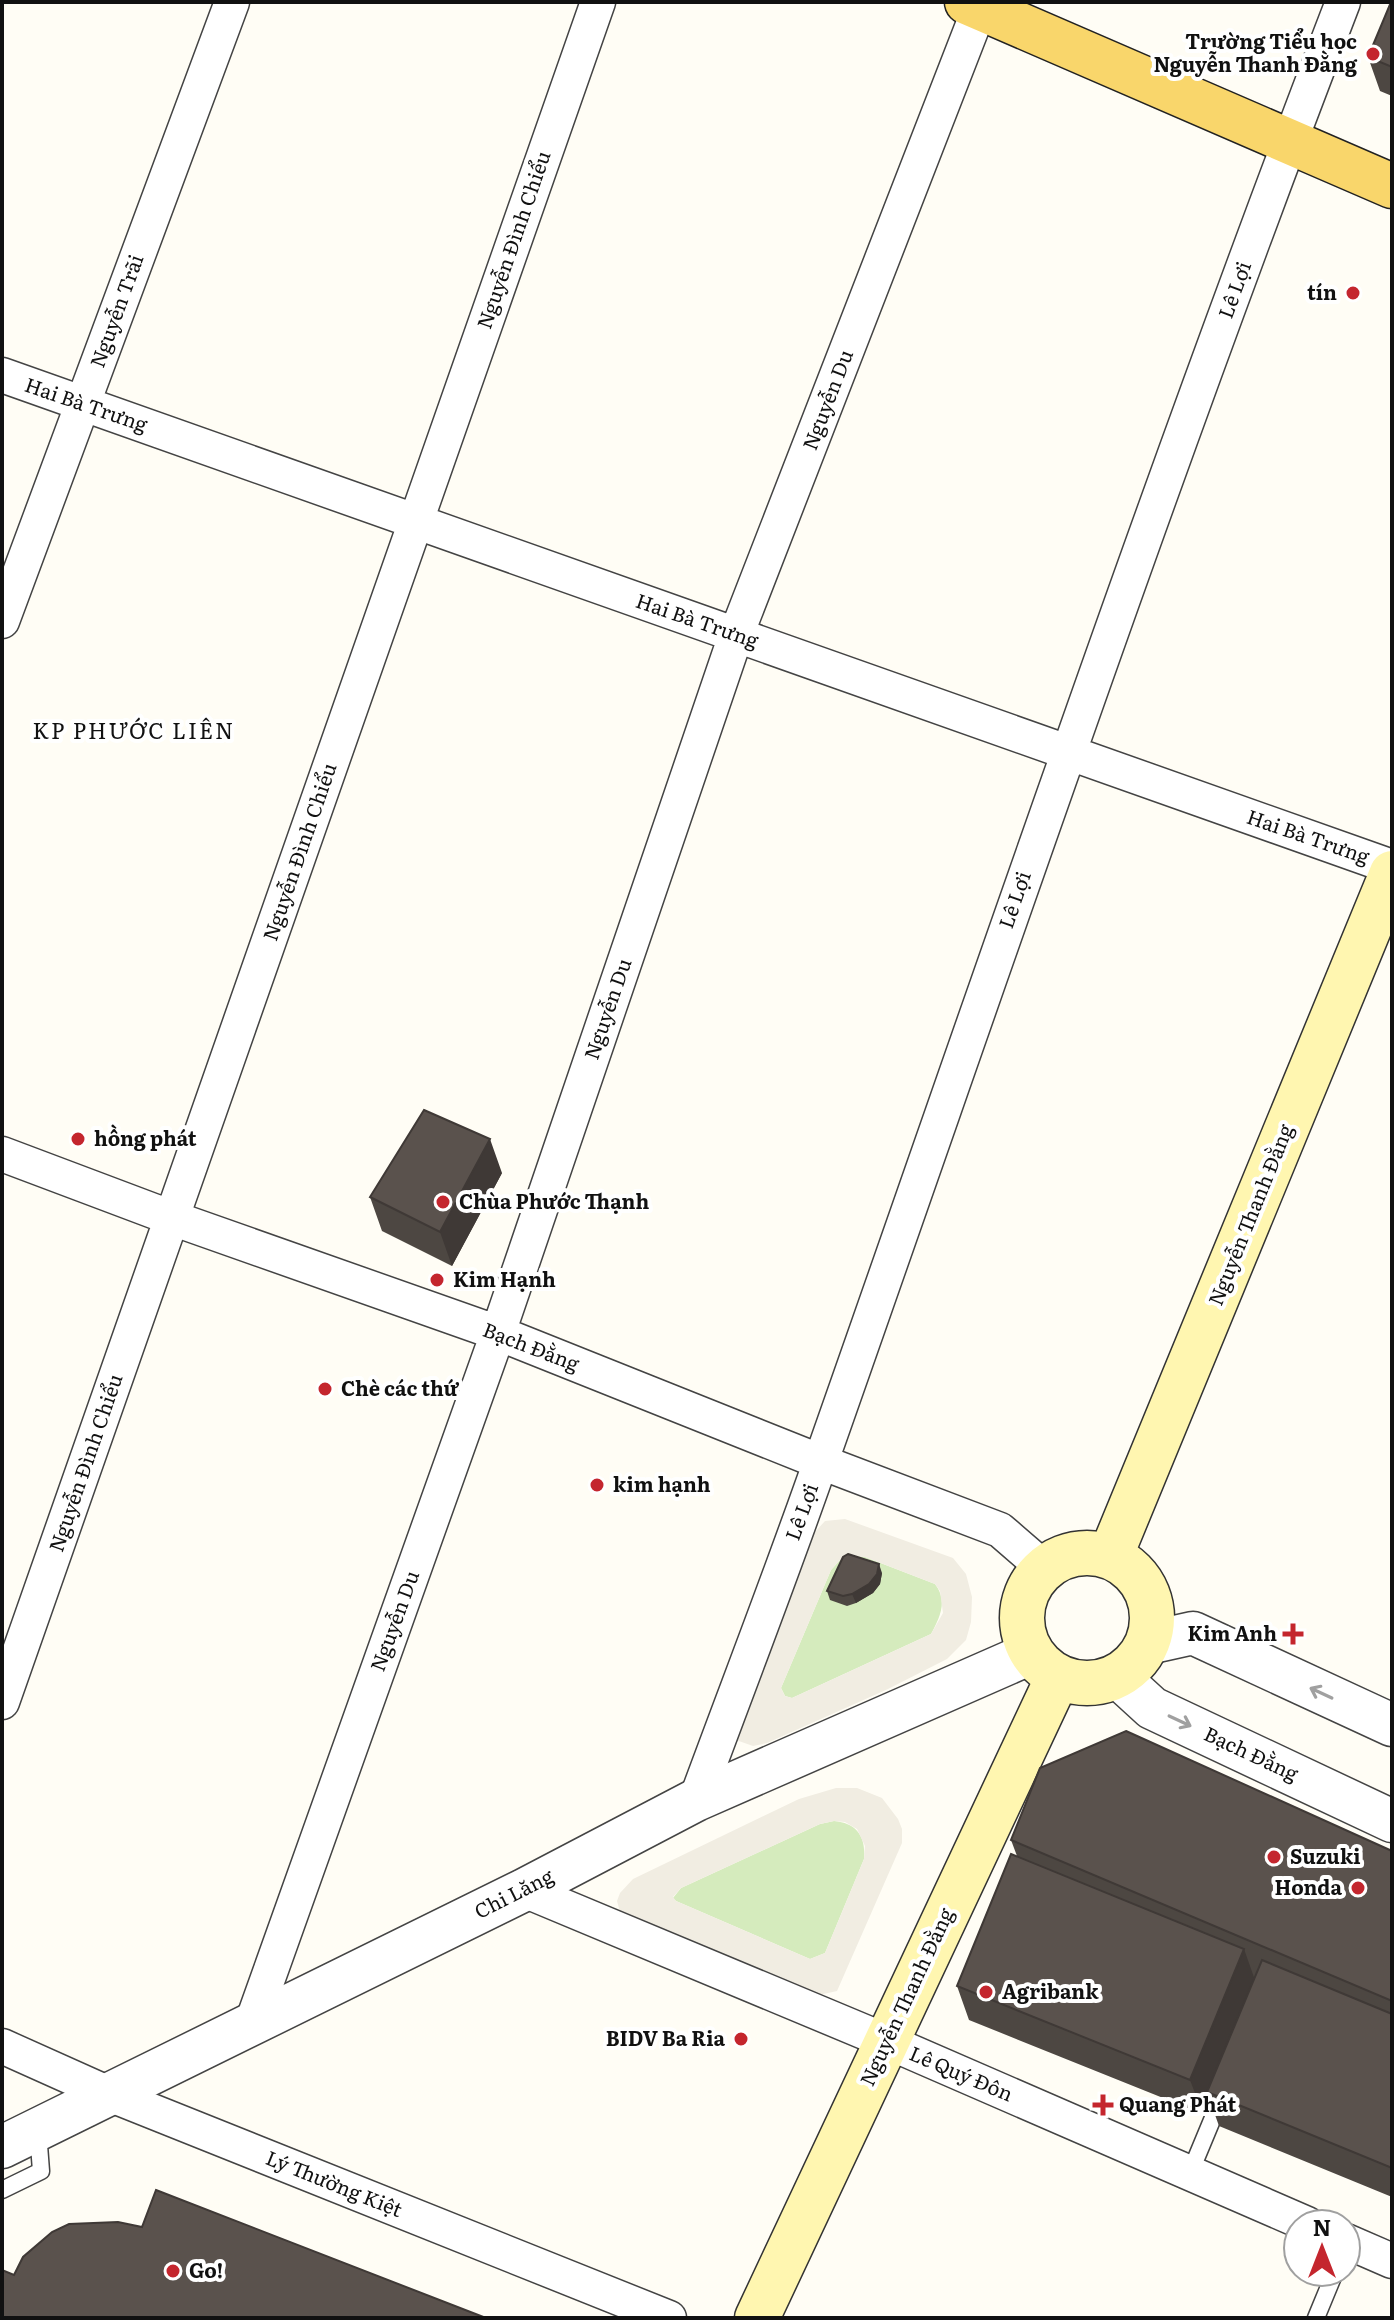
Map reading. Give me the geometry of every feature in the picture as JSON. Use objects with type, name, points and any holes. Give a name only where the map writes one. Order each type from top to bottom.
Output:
[{"type":"main road","points":[[976,4],[1392,186]]},
{"type":"main road","name":"Nguyễn Thanh Đằng","points":[[1110,1557],[1392,873]]},
{"type":"main road","points":[[1093,1553],[1110,1557],[1132,1570],[1148,1592],[1153,1617],[1148,1643],[1136,1662],[1117,1676],[1088,1684],[1044,1665],[1024,1636],[1021,1617],[1028,1591],[1044,1568],[1076,1554],[1093,1553]]},
{"type":"main road","name":"Nguyễn Thanh Đằng","points":[[757,2318],[886,2041],[1044,1665]]},
{"type":"street","name":"Nguyễn Trãi","points":[[2,621],[232,2]]},
{"type":"street","name":"Nguyễn Đình Chiểu","points":[[2,1702],[598,2]]},
{"type":"street","name":"Lê Lợi","points":[[696,1800],[821,1462],[1067,752],[1289,141],[1343,2]]},
{"type":"street","name":"Nguyễn Du","points":[[252,2023],[498,1333],[736,635],[976,4]]},
{"type":"street","name":"Hai Bà Trưng","points":[[2,375],[1392,867]]},
{"type":"street","name":"Bạch Đằng","points":[[2,1154],[172,1218],[498,1333],[1000,1530],[1044,1568]]},
{"type":"street","points":[[1148,1643],[1193,1633],[1392,1725]]},
{"type":"street","name":"Chi Lăng","points":[[20,2138],[524,1890],[696,1800],[1044,1665]]},
{"type":"street","name":"Bạch Đằng","points":[[1117,1676],[1152,1708],[1344,1807],[1392,1821]]},
{"type":"street","name":"Lê Quý Đôn","points":[[524,1890],[886,2041],[1282,2213]]},
{"type":"street","name":"Lý Thường Kiệt","points":[[2,2046],[109,2094],[669,2318]]},
{"type":"street","points":[[1362,2254],[1392,2261]]},
{"type":"lane","points":[[1190,2173],[1226,2087]]},
{"type":"lane","points":[[2,2190],[41,2171],[20,2138]]},
{"type":"lane","points":[[1316,2318],[1328,2288]]},
{"type":"green space","points":[[851,1555],[865,1557],[935,1584],[942,1603],[931,1634],[792,1698],[785,1696],[781,1688],[831,1570],[840,1560]]},
{"type":"green space","points":[[834,1821],[849,1825],[858,1832],[864,1859],[825,1953],[810,1959],[673,1898],[681,1888],[820,1824]]},
{"type":"shaded area","points":[[845,1519],[953,1558],[966,1574],[972,1597],[971,1622],[966,1640],[947,1659],[767,1743],[753,1746],[736,1740],[734,1731],[805,1543],[825,1521]],"holes":[[[851,1556],[865,1557],[935,1584],[940,1591],[943,1613],[931,1634],[792,1698],[785,1696],[781,1688],[831,1570],[840,1560]]]},
{"type":"shaded area","points":[[836,1788],[857,1788],[882,1798],[902,1829],[902,1843],[837,1991],[819,1995],[620,1912],[617,1901],[620,1893],[633,1879],[799,1799]],"holes":[[[845,1822],[857,1829],[865,1846],[864,1859],[825,1953],[810,1959],[676,1901],[673,1897],[681,1888],[820,1824]]]},
{"type":"building","points":[[1392,2],[1392,67],[1368,57]]},
{"type":"building","points":[[424,1110],[490,1139],[440,1232],[370,1197]]},
{"type":"building","points":[[848,1554],[879,1564],[877,1574],[869,1584],[852,1594],[843,1596],[827,1591],[843,1557]]},
{"type":"building","points":[[1126,1731],[1392,1851],[1392,2001],[1011,1840],[1040,1768]]},
{"type":"building","points":[[1011,1854],[1244,1949],[1190,2080],[957,1986]]},
{"type":"building","points":[[1262,1960],[1392,2014],[1392,2168],[1207,2092]]},
{"type":"building","points":[[156,2190],[486,2318],[2,2318],[2,2270],[14,2275],[23,2257],[52,2232],[69,2224],[118,2222],[142,2227]]},
{"type":"place","name":"Trường Tiểu học Nguyễn Thanh Đằng","points":[[1373,54]]},
{"type":"place","name":"tín","points":[[1353,293]]},
{"type":"place","name":"hồng phát","points":[[78,1139]]},
{"type":"place","name":"Chùa Phước Thạnh","points":[[443,1202]]},
{"type":"place","name":"Kim Hạnh","points":[[437,1280]]},
{"type":"place","name":"Chè các thứ","points":[[325,1389]]},
{"type":"place","name":"kim hạnh","points":[[597,1485]]},
{"type":"place","name":"Kim Anh","points":[[1293,1634]]},
{"type":"place","name":"Suzuki","points":[[1274,1857]]},
{"type":"place","name":"Honda","points":[[1358,1888]]},
{"type":"place","name":"Agribank","points":[[986,1992]]},
{"type":"place","name":"BIDV Ba Ria","points":[[741,2039]]},
{"type":"place","name":"Quang Phát","points":[[1103,2105]]},
{"type":"place","name":"Go!","points":[[173,2271]]},
{"type":"district","name":"KP PHƯỚC LIÊN","points":[[134,731]]}]
